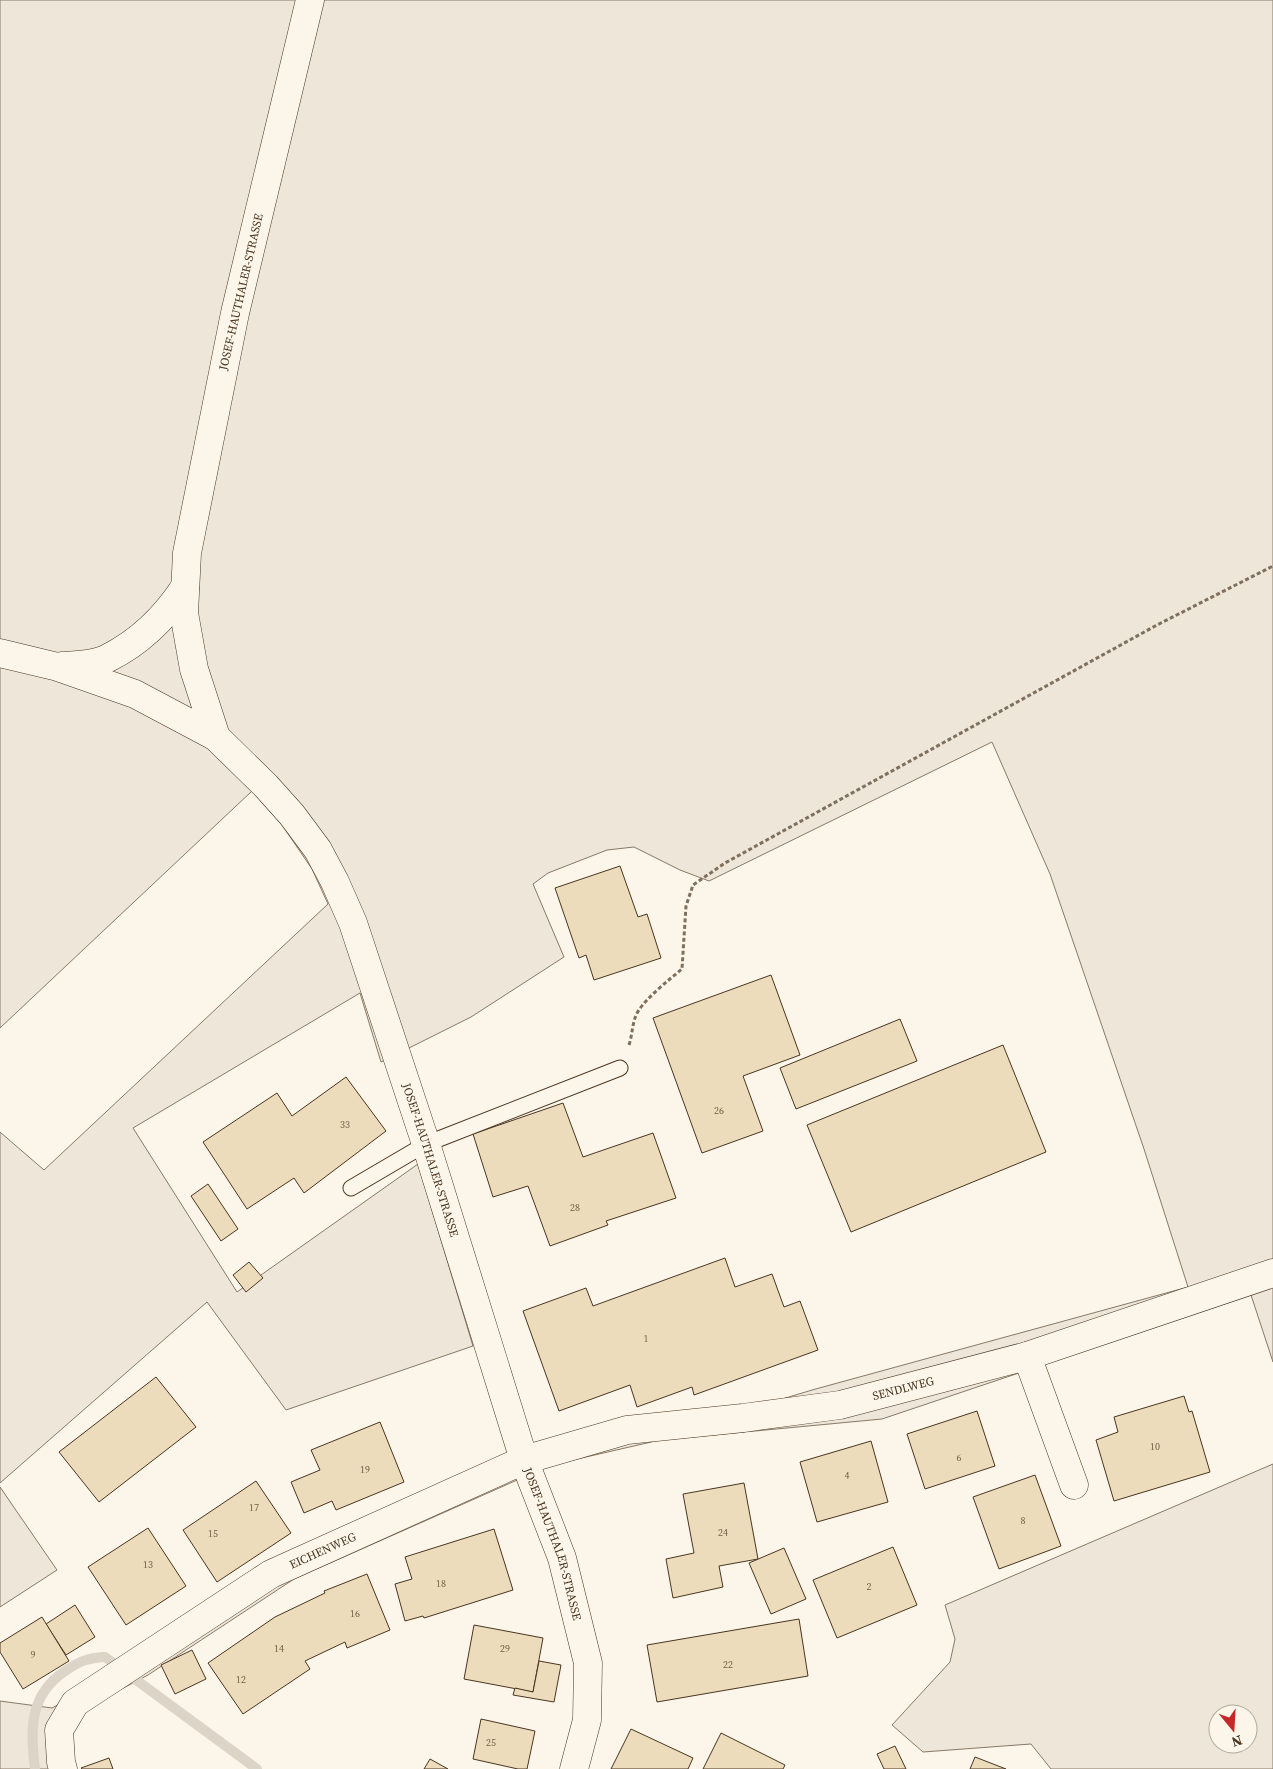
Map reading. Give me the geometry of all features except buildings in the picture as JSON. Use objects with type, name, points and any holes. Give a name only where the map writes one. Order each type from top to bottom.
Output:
[{"type":"street","name":"JOSEF-HAUTHALER-STRASSE","points":[[309,1],[235,313],[187,553],[184,613],[194,668],[216,738],[266,786],[292,815],[318,850],[353,923],[426,1144],[524,1460],[562,1558],[588,1663],[587,1720],[574,1769]]},
{"type":"street","points":[[58,666],[81,665],[107,659],[140,637],[171,608],[185,587]]},
{"type":"street","points":[[0,653],[58,666],[135,694],[216,738]]},
{"type":"street","name":"SENDLWEG","points":[[524,1460],[627,1430],[743,1418],[840,1405],[1027,1356],[1273,1273]]},
{"type":"street","points":[[1027,1356],[1074,1485]]},
{"type":"street","name":"EICHENWEG","points":[[63,1769],[59,1730],[75,1703],[271,1574],[524,1460]]},
{"type":"lane","points":[[351,1188],[426,1144],[620,1068]]},
{"type":"path","points":[[620,1068],[632,1036],[635,1016],[654,992],[682,969],[686,906],[693,885],[725,863],[1157,625],[1273,566]]},
{"type":"shaded area","points":[[0,0],[1273,0],[1273,1362],[1251,1295],[882,1419],[660,1440],[551,1465],[294,1579],[148,1675],[59,1722],[62,1769],[0,1769],[0,1701],[52,1708],[294,1576],[551,1462],[660,1436],[812,1390],[1188,1287],[1144,1149],[1050,874],[992,742],[709,881],[680,870],[634,847],[607,850],[548,873],[533,884],[564,957],[471,1017],[381,1062],[360,993],[133,1128],[237,1292],[418,1164],[473,1346],[286,1410],[207,1302],[0,1483],[0,1132],[44,1170],[328,904],[312,869],[282,825],[252,791],[0,1028]]},
{"type":"shaded area","points":[[1273,1464],[1273,1769],[1051,1769],[1031,1744],[923,1752],[892,1725],[950,1662],[955,1639],[945,1605]]},
{"type":"shaded area","points":[[0,1487],[57,1570],[0,1607]]},
{"type":"waterway","points":[[35,1769],[33,1727],[38,1702],[44,1691],[53,1681],[75,1665],[88,1659],[105,1657],[257,1769]]}]
